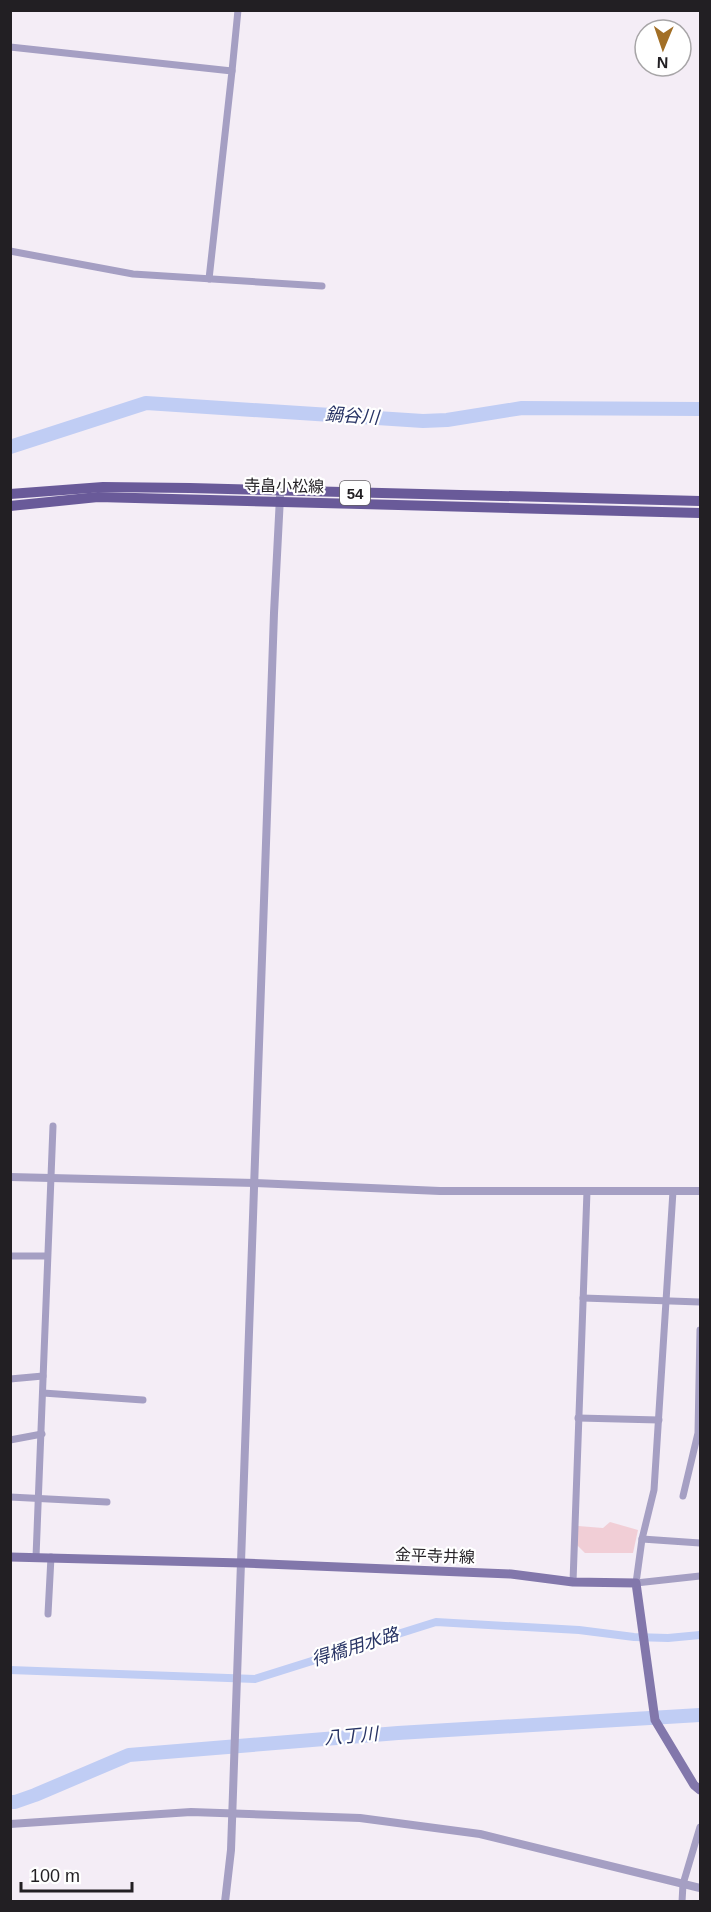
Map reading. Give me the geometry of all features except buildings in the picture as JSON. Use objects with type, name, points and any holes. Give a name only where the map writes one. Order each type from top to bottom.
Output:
[{"type":"main road","name":"寺畠小松線","points":[[10,494],[103,488],[700,513]]},
{"type":"main road","name":"寺畠小松線","points":[[10,506],[98,497],[280,496],[700,501]]},
{"type":"main road","name":"金平寺井線","points":[[10,1557],[242,1563],[511,1574],[573,1582],[636,1583]]},
{"type":"main road","points":[[636,1583],[651,1701],[656,1720],[694,1785],[700,1790]]},
{"type":"street","points":[[209,279],[238,10]]},
{"type":"street","points":[[10,47],[232,71]]},
{"type":"street","points":[[10,251],[133,274],[322,286]]},
{"type":"street","points":[[225,1902],[233,1812],[273,632],[280,496]]},
{"type":"street","points":[[36,1557],[54,1126]]},
{"type":"street","points":[[10,1177],[255,1183],[440,1191],[700,1191]]},
{"type":"street","points":[[573,1582],[587,1191]]},
{"type":"street","points":[[673,1191],[654,1490],[642,1539],[636,1583],[700,1576]]},
{"type":"street","points":[[10,1256],[47,1256]]},
{"type":"street","points":[[583,1298],[700,1302]]},
{"type":"street","points":[[683,1496],[698,1432],[700,1330]]},
{"type":"street","points":[[10,1379],[43,1376]]},
{"type":"street","points":[[43,1393],[143,1400]]},
{"type":"street","points":[[578,1418],[659,1420]]},
{"type":"street","points":[[10,1440],[42,1434]]},
{"type":"street","points":[[10,1497],[107,1502]]},
{"type":"street","points":[[642,1539],[700,1543]]},
{"type":"street","points":[[48,1614],[51,1557]]},
{"type":"street","points":[[10,1824],[191,1812],[360,1818],[480,1834],[700,1888]]},
{"type":"street","points":[[682,1902],[683,1884],[700,1827]]},
{"type":"shaded area","points":[[610,1522],[638,1530],[633,1553],[585,1553],[576,1544],[578,1526],[603,1528]]},
{"type":"waterway","name":"鍋谷川","points":[[10,447],[146,403],[423,421],[447,420],[522,408],[700,409]]},
{"type":"waterway","name":"得橋用水路","points":[[10,1670],[255,1679],[436,1622],[579,1630],[634,1637],[668,1638],[700,1635]]},
{"type":"waterway","name":"八丁川","points":[[10,1802],[35,1795],[129,1755],[398,1733],[700,1715]]}]
